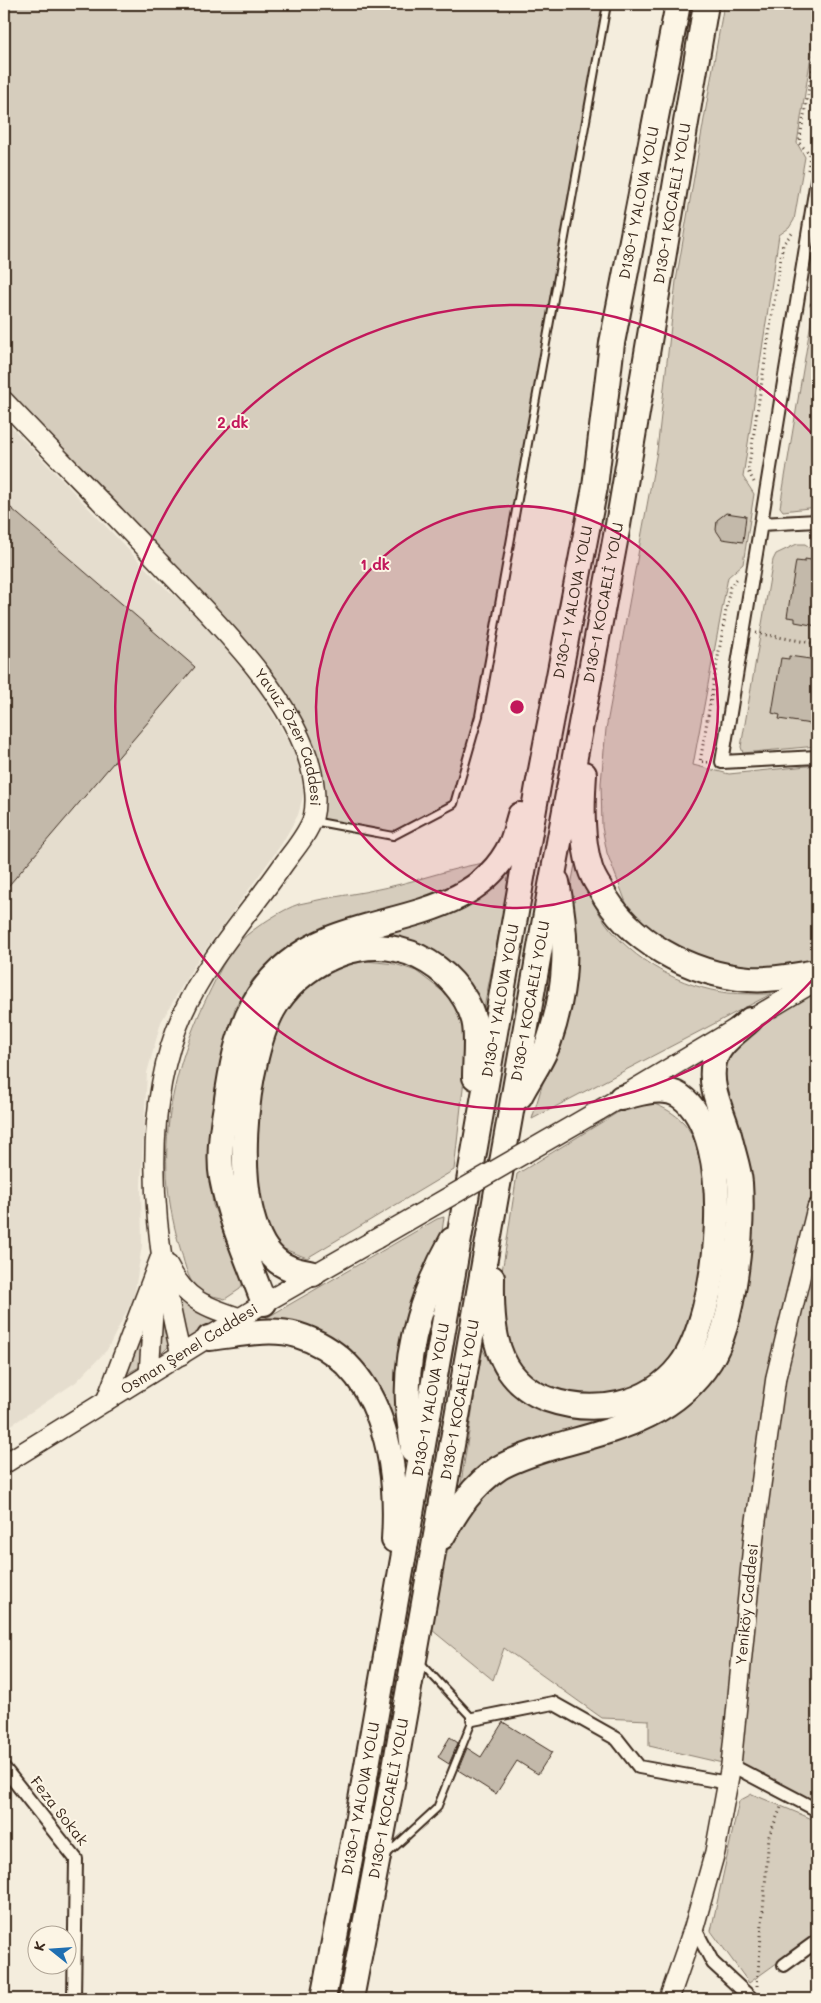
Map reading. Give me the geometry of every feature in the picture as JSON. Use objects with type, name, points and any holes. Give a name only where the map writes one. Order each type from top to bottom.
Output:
[{"type":"highway","name":"D130-1 YALOVA YOLU","points":[[322,1999],[415,1487],[408,1401],[415,1334],[421,1312],[444,1255],[462,1221],[474,1142],[538,786],[595,487],[612,343],[678,4]]},
{"type":"highway","name":"D130-1 KOCAELİ YOLU","points":[[351,1999],[415,1656],[510,1113],[590,679],[706,4]]},
{"type":"highway","points":[[264,1303],[231,1217],[222,1175],[222,1129],[231,1067],[243,1024],[265,984],[291,958],[329,939],[433,909],[472,889],[494,870],[511,844],[532,763],[607,387]]},
{"type":"highway","points":[[590,679],[583,788],[584,834],[590,869],[607,902],[636,933],[674,959],[705,971],[750,979],[817,972]]},
{"type":"highway","points":[[313,1274],[285,1266],[275,1260],[267,1250],[251,1211],[244,1143],[254,1068],[264,1032],[277,1004],[300,977],[344,952],[372,946],[403,949],[430,963],[448,976],[464,998],[475,1022],[474,1142]]},
{"type":"highway","points":[[434,1549],[461,1504],[480,1482],[500,1467],[538,1452],[629,1424],[662,1410],[688,1389],[711,1360],[725,1325],[740,1227],[740,1182],[729,1134],[714,1092],[714,1062],[719,1049],[750,1020]]},
{"type":"highway","points":[[492,1218],[493,1328],[496,1344],[504,1362],[518,1381],[541,1397],[565,1405],[589,1408],[616,1406],[642,1397],[662,1384],[680,1366],[696,1339],[707,1306],[716,1232],[718,1191],[711,1149],[700,1121],[692,1107],[679,1095],[666,1091],[646,1091],[621,1098]]},
{"type":"highway","points":[[209,1338],[270,1332],[296,1335],[314,1342],[335,1355],[353,1371],[369,1394],[380,1416],[388,1445],[395,1517],[378,1696]]},
{"type":"street","points":[[815,180],[816,202],[722,762],[817,757]]},
{"type":"street","name":"Yavuz Özer Caddesi","points":[[4,400],[231,637],[259,673],[294,729],[312,772],[316,801],[312,821],[281,869],[224,944],[197,986],[182,1015],[168,1058],[158,1106],[154,1140],[155,1197],[172,1317],[181,1355]]},
{"type":"street","points":[[761,524],[817,521]]},
{"type":"street","name":"Osman Şenel Caddesi","points":[[4,1464],[264,1303],[598,1112],[817,980]]},
{"type":"street","name":"Yeniköy Caddesi","points":[[669,1999],[694,1927],[715,1852],[729,1774],[754,1534],[776,1377],[817,1208]]},
{"type":"street","name":"Yavuz Özer Caddesi","points":[[163,1253],[179,1284],[192,1298],[207,1307],[240,1318]]},
{"type":"street","name":"Yavuz Özer Caddesi","points":[[149,1374],[151,1319],[163,1253]]},
{"type":"street","name":"Yavuz Özer Caddesi","points":[[106,1401],[163,1253]]},
{"type":"street","points":[[473,1719],[553,1703],[617,1739],[639,1767],[729,1774],[817,1810]]},
{"type":"street","name":"Feza Sokak","points":[[4,1768],[76,1860],[74,1999]]},
{"type":"street","points":[[694,1927],[713,1963],[755,1994]]},
{"type":"street","points":[[784,1965],[817,1940]]},
{"type":"lane","points":[[312,821],[393,836],[454,804],[479,716],[607,4]]},
{"type":"lane","points":[[377,1863],[437,1808],[473,1719],[415,1656]]},
{"type":"path","points":[[815,180],[810,154],[799,143],[817,42]]},
{"type":"path","points":[[756,485],[748,471],[783,244],[800,223]]},
{"type":"path","points":[[722,762],[700,762],[730,587],[743,572]]},
{"type":"path","points":[[743,631],[817,644]]},
{"type":"path","points":[[755,1994],[768,1836],[786,1796]]},
{"type":"shaded area","points":[[4,4],[607,4],[479,716],[454,804],[393,836],[312,821],[316,801],[282,707],[4,401]]},
{"type":"shaded area","points":[[724,4],[817,4],[817,19],[797,143],[805,157],[794,220],[789,228],[779,235],[743,477],[754,494],[743,564],[728,577],[693,765],[729,774],[817,765],[817,959],[791,967],[756,972],[686,957],[638,921],[627,905],[607,853],[602,827],[601,783],[606,729],[657,451],[676,281]]},
{"type":"shaded area","points":[[817,286],[817,507],[783,511],[780,507]]},
{"type":"shaded area","points":[[4,419],[158,581],[204,622],[261,693],[294,751],[305,789],[298,815],[281,845],[195,964],[161,1022],[147,1073],[141,1184],[142,1245],[134,1297],[107,1350],[76,1382],[4,1430]]},
{"type":"shaded area","points":[[797,544],[805,544],[812,549],[817,548],[817,746],[743,753],[741,747],[773,560],[776,554]]},
{"type":"shaded area","points":[[576,859],[588,892],[600,915],[616,936],[644,960],[676,978],[710,990],[728,993],[771,994],[532,1119],[553,1049],[568,902]]},
{"type":"shaded area","points":[[484,863],[470,878],[447,893],[310,935],[274,958],[253,979],[235,1008],[224,1046],[215,1089],[208,1167],[213,1205],[244,1280],[240,1289],[225,1299],[198,1290],[188,1275],[172,1218],[168,1185],[167,1152],[169,1120],[174,1089],[194,1026],[231,951],[241,940],[261,925],[277,914],[299,904],[400,884]]},
{"type":"shaded area","points":[[512,866],[483,1013],[454,971],[344,944],[478,896]]},
{"type":"shaded area","points":[[366,961],[395,964],[416,971],[450,997],[461,1016],[466,1029],[465,1070],[454,1170],[307,1258],[279,1247],[262,1214],[252,1151],[267,1053],[288,1004],[302,990],[320,976],[342,966]]},
{"type":"shaded area","points":[[817,980],[817,1810],[731,1765],[649,1746],[649,1720],[602,1718],[504,1648],[493,1680],[421,1621],[434,1549],[480,1482],[592,1436],[711,1360],[740,1227],[719,1049]]},
{"type":"shaded area","points":[[652,1103],[677,1116],[684,1123],[696,1144],[703,1174],[706,1208],[705,1246],[700,1282],[692,1316],[681,1345],[667,1365],[658,1373],[636,1386],[610,1395],[585,1397],[538,1385],[530,1381],[511,1356],[499,1298],[517,1174],[625,1108]]},
{"type":"shaded area","points":[[444,1217],[442,1232],[424,1279],[401,1475],[380,1408],[366,1374],[348,1350],[331,1340],[319,1336],[261,1321],[437,1219]]},
{"type":"shaded area","points":[[179,1296],[192,1308],[212,1318],[215,1323],[189,1339],[186,1338],[176,1297]]},
{"type":"shaded area","points":[[163,1298],[169,1346],[162,1353],[159,1349]]},
{"type":"shaded area","points":[[144,1330],[141,1366],[123,1376]]},
{"type":"shaded area","points":[[482,1348],[497,1376],[509,1390],[521,1399],[534,1406],[562,1415],[576,1418],[605,1419],[459,1496]]},
{"type":"shaded area","points":[[752,1794],[817,1821],[817,1934],[749,1983],[711,1931],[739,1801]]},
{"type":"building","points":[[4,502],[195,667],[4,891]]},
{"type":"building","points":[[726,513],[746,516],[743,542],[722,539],[716,530],[717,520]]},
{"type":"building","points":[[805,559],[817,561],[817,626],[795,622],[795,618],[787,617],[796,561],[805,562]]},
{"type":"building","points":[[789,656],[817,660],[815,699],[817,700],[817,721],[812,720],[811,724],[779,719],[780,715],[772,713],[781,658],[789,659]]},
{"type":"building","points":[[503,1722],[552,1752],[538,1774],[517,1761],[496,1794],[458,1770],[467,1748],[481,1757]]},
{"type":"building","points":[[450,1737],[458,1743],[449,1764],[438,1757]]}]
